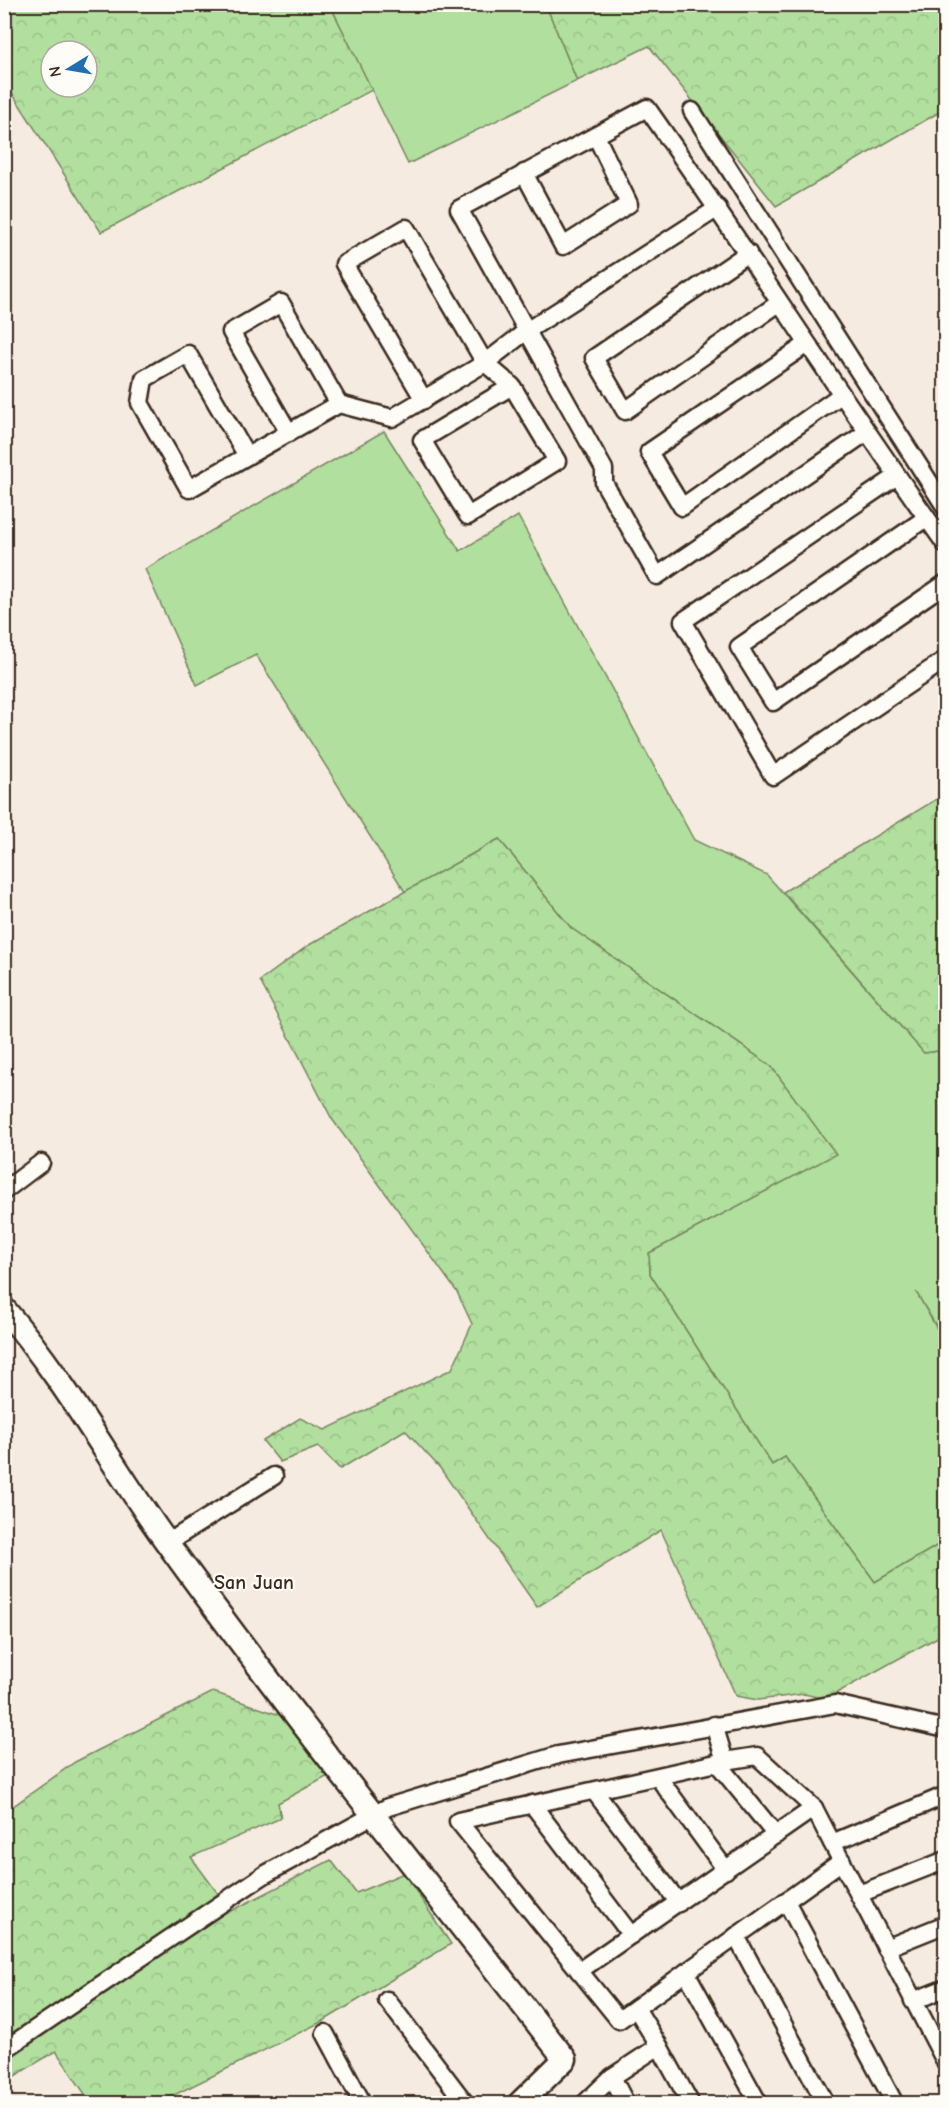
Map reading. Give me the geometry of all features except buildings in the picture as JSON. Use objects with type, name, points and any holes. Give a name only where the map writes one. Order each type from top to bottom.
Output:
[{"type":"street","points":[[867,432],[657,576],[604,483],[604,469],[525,332],[459,209],[647,108],[718,208],[807,344],[945,545]]},
{"type":"street","points":[[692,111],[945,508]]},
{"type":"street","points":[[524,173],[563,246],[629,204],[596,136]]},
{"type":"street","points":[[248,456],[188,354],[144,379],[140,403],[189,489],[248,456],[289,433],[339,404],[392,418],[485,363],[525,332],[718,208]]},
{"type":"street","points":[[423,400],[344,264],[406,228],[485,363],[512,386],[557,461],[468,516],[422,440],[512,386]]},
{"type":"street","points":[[748,253],[594,358],[625,411],[780,303]]},
{"type":"street","points":[[289,433],[231,332],[281,303],[339,404]]},
{"type":"street","points":[[807,344],[649,452],[682,507],[841,394]]},
{"type":"street","points":[[897,476],[683,621],[773,776],[945,659]]},
{"type":"street","points":[[926,518],[739,647],[773,702],[945,584]]},
{"type":"street","points":[[4,1191],[41,1163]]},
{"type":"street","points":[[4,1309],[34,1344],[82,1412],[167,1543],[565,2059],[519,2103]]},
{"type":"street","points":[[167,1543],[274,1476]]},
{"type":"street","points":[[4,2050],[264,1875],[388,1807],[558,1755],[835,1704],[945,1730]]},
{"type":"street","points":[[714,1725],[721,1762],[776,1835]]},
{"type":"street","points":[[842,1862],[619,2020],[458,1821],[757,1756],[814,1808],[944,2057]]},
{"type":"street","points":[[658,1777],[726,1870]]},
{"type":"street","points":[[594,1791],[679,1903]]},
{"type":"street","points":[[832,1843],[945,1795]]},
{"type":"street","points":[[532,1804],[632,1935]]},
{"type":"street","points":[[579,1971],[814,1808]]},
{"type":"street","points":[[858,1894],[945,1860]]},
{"type":"street","points":[[786,1901],[895,2103]]},
{"type":"street","points":[[886,1948],[945,1924]]},
{"type":"street","points":[[736,1936],[826,2103]]},
{"type":"street","points":[[686,1972],[759,2103]]},
{"type":"street","points":[[913,2001],[945,1988]]},
{"type":"street","points":[[387,2000],[466,2103]]},
{"type":"street","points":[[636,2008],[691,2103]]},
{"type":"street","points":[[325,2033],[363,2103]]},
{"type":"street","points":[[584,2103],[612,2077],[659,2046]]},
{"type":"street","points":[[612,2077],[626,2103]]},
{"type":"green space","points":[[5,5],[330,5],[372,90],[101,232],[5,82]]},
{"type":"green space","points":[[330,5],[546,5],[577,81],[408,164]]},
{"type":"green space","points":[[546,5],[945,5],[945,109],[776,206],[649,46],[577,81]]},
{"type":"green space","points":[[384,431],[460,551],[518,516],[694,840],[767,875],[924,1053],[945,1050],[945,1341],[916,1292],[945,1343],[945,1541],[875,1582],[785,1457],[772,1465],[650,1274],[649,1253],[835,1154],[771,1066],[571,928],[499,839],[405,892],[256,655],[197,685],[145,569]]},
{"type":"green space","points":[[945,794],[945,1050],[924,1053],[783,892]]},
{"type":"green space","points":[[499,839],[571,928],[771,1066],[836,1154],[649,1253],[650,1274],[772,1465],[785,1457],[875,1582],[945,1541],[945,1633],[826,1699],[804,1694],[758,1700],[736,1696],[661,1530],[537,1607],[440,1468],[405,1430],[340,1469],[318,1447],[280,1462],[263,1441],[300,1418],[325,1430],[452,1369],[472,1324],[457,1292],[332,1119],[260,981],[309,945]]},
{"type":"green space","points":[[213,1692],[294,1720],[332,1774],[278,1803],[281,1818],[191,1857],[231,1911],[331,1860],[356,1893],[404,1873],[451,1944],[325,2020],[158,2103],[91,2103],[56,2051],[5,2082],[5,1812],[75,1762]]},
{"type":"district","name":"San Juan","points":[[254,1582]]}]
